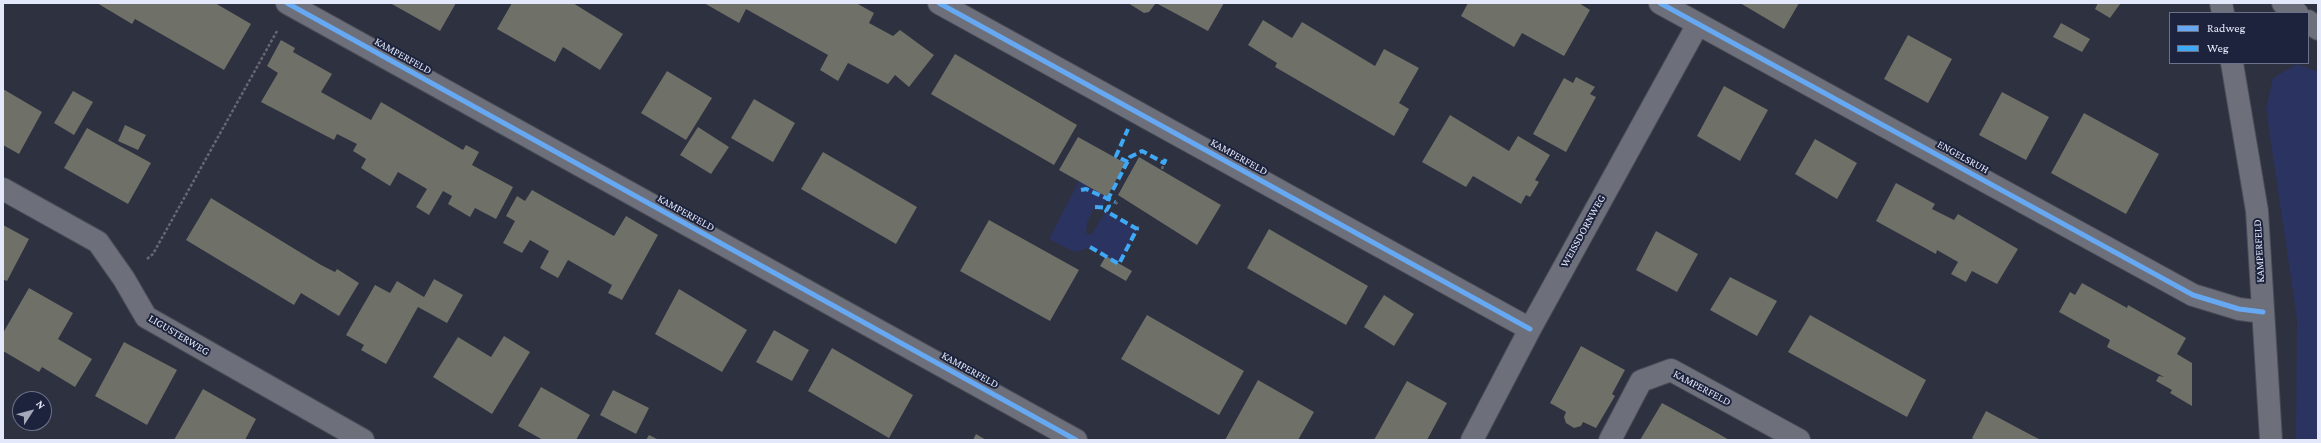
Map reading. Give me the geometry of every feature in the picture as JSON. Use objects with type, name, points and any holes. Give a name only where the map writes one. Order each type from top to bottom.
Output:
[{"type":"street","name":"KAMPERFELD","points":[[939,3],[1530,329]]},
{"type":"street","name":"ENGELSRUH","points":[[1660,3],[2193,295],[2239,309],[2263,312]]},
{"type":"street","points":[[2283,3],[2296,12]]},
{"type":"street","name":"KAMPERFELD","points":[[289,4],[1076,440]]},
{"type":"street","points":[[2309,22],[2318,29]]},
{"type":"street","name":"WEISSDORNWEG","points":[[1472,440],[1530,329],[1698,24]]},
{"type":"street","name":"KAMPERFELD","points":[[2232,64],[2257,211],[2271,440]]},
{"type":"street","name":"LIGUSTERWEG","points":[[3,189],[98,242],[124,279],[146,317],[363,440]]},
{"type":"street","name":"KAMPERFELD","points":[[1610,440],[1641,381],[1671,370],[1799,440]]},
{"type":"path","points":[[124,279],[153,254],[289,4]]},
{"type":"path","points":[[1162,169],[1164,162]]},
{"type":"path","points":[[1115,202],[1119,205]]},
{"type":"shaded area","points":[[2297,64],[2318,72],[2318,440],[2296,440],[2297,319],[2266,109],[2273,78]]},
{"type":"shaded area","points":[[1079,181],[1107,197],[1103,207],[1099,205],[1099,208],[1094,209],[1087,222],[1086,233],[1091,235],[1106,211],[1137,229],[1119,264],[1090,247],[1075,252],[1049,239]]},
{"type":"building","points":[[97,3],[215,3],[251,24],[224,70],[135,19],[132,24]]},
{"type":"building","points":[[390,3],[456,3],[440,31]]},
{"type":"building","points":[[512,3],[573,3],[623,34],[600,70],[563,47],[555,62],[497,29]]},
{"type":"building","points":[[704,3],[856,3],[874,13],[869,23],[893,36],[900,30],[934,55],[909,87],[895,75],[888,84],[848,63],[838,81],[820,70],[828,55],[746,9],[739,23]]},
{"type":"building","points":[[1128,3],[1156,3],[1149,12],[1144,13]]},
{"type":"building","points":[[1156,3],[1224,3],[1208,31]]},
{"type":"building","points":[[1468,3],[1579,3],[1590,10],[1564,56],[1522,33],[1514,47],[1461,16]]},
{"type":"building","points":[[1740,3],[1799,3],[1784,29]]},
{"type":"building","points":[[2098,3],[2121,3],[2110,18],[2095,9]]},
{"type":"building","points":[[1263,20],[1292,38],[1302,22],[1375,66],[1384,49],[1419,68],[1399,103],[1409,109],[1394,136],[1275,67],[1277,63],[1248,45]]},
{"type":"building","points":[[2061,23],[2090,39],[2082,52],[2053,37]]},
{"type":"building","points":[[1908,35],[1952,59],[1928,103],[1884,79]]},
{"type":"building","points":[[281,40],[295,48],[293,52],[332,74],[321,92],[371,120],[381,102],[463,150],[466,145],[479,152],[472,165],[513,187],[496,219],[475,208],[470,217],[448,204],[452,196],[443,191],[429,215],[416,207],[427,189],[398,172],[390,186],[361,168],[366,159],[353,151],[357,144],[337,134],[334,140],[261,102],[278,73],[267,66]]},
{"type":"building","points":[[955,54],[1077,125],[1054,165],[931,94]]},
{"type":"building","points":[[667,71],[712,98],[686,140],[641,113]]},
{"type":"building","points":[[1576,77],[1595,87],[1590,94],[1596,97],[1566,152],[1533,134],[1564,78],[1573,83]]},
{"type":"building","points":[[1724,86],[1768,110],[1740,161],[1697,136]]},
{"type":"building","points":[[3,89],[42,112],[19,154],[3,145]]},
{"type":"building","points":[[73,91],[93,102],[74,135],[54,123]]},
{"type":"building","points":[[2002,92],[2049,117],[2026,160],[1979,135]]},
{"type":"building","points":[[754,99],[795,123],[773,162],[731,138]]},
{"type":"building","points":[[2084,113],[2159,154],[2126,214],[2051,173]]},
{"type":"building","points":[[1450,115],[1509,151],[1518,136],[1550,155],[1535,180],[1539,182],[1530,197],[1526,195],[1521,204],[1473,176],[1466,187],[1422,162]]},
{"type":"building","points":[[125,125],[146,135],[138,150],[118,141]]},
{"type":"building","points":[[698,127],[729,147],[711,174],[680,155]]},
{"type":"building","points":[[87,128],[151,163],[128,204],[64,168]]},
{"type":"building","points":[[1078,137],[1125,163],[1107,197],[1059,170]]},
{"type":"building","points":[[1815,139],[1857,163],[1837,199],[1795,174]]},
{"type":"building","points":[[823,152],[917,207],[896,244],[801,189]]},
{"type":"building","points":[[1139,157],[1221,205],[1197,245],[1118,195]]},
{"type":"building","points":[[1896,183],[1935,204],[1932,209],[1954,220],[1958,214],[2018,249],[1997,284],[1972,271],[1966,282],[1951,274],[1958,262],[1937,250],[1936,254],[1876,221]]},
{"type":"building","points":[[532,190],[614,236],[626,216],[658,235],[622,300],[608,293],[612,285],[568,260],[558,278],[540,268],[549,251],[530,240],[522,253],[503,243],[515,221],[506,216],[517,196],[525,201]]},
{"type":"building","points":[[211,198],[321,265],[335,272],[337,269],[359,283],[339,316],[301,293],[294,305],[186,240]]},
{"type":"building","points":[[989,220],[1079,270],[1050,321],[960,271]]},
{"type":"building","points":[[3,225],[29,239],[7,281],[4,280],[3,282]]},
{"type":"building","points":[[1269,229],[1368,286],[1346,325],[1247,268]]},
{"type":"building","points":[[1656,231],[1698,254],[1677,292],[1636,270]]},
{"type":"building","points":[[1106,256],[1132,271],[1126,281],[1100,266]]},
{"type":"building","points":[[1730,277],[1777,301],[1757,336],[1710,310]]},
{"type":"building","points":[[434,279],[463,295],[447,323],[418,307],[386,364],[361,350],[364,345],[346,335],[375,285],[390,293],[397,281],[424,297]]},
{"type":"building","points":[[2082,283],[2127,308],[2128,305],[2186,338],[2177,354],[2192,363],[2192,406],[2170,393],[2172,390],[2156,381],[2159,376],[2164,377],[2107,347],[2110,340],[2059,312],[2070,292],[2075,295]]},
{"type":"building","points":[[29,288],[73,313],[58,339],[92,359],[75,387],[42,367],[39,372],[3,351],[3,333]]},
{"type":"building","points":[[679,289],[747,330],[722,372],[655,334]]},
{"type":"building","points":[[1384,295],[1414,314],[1394,346],[1364,327]]},
{"type":"building","points":[[1147,315],[1244,371],[1219,415],[1121,359]]},
{"type":"building","points":[[1810,315],[1926,380],[1907,417],[1788,352]]},
{"type":"building","points":[[774,330],[809,350],[792,381],[756,362]]},
{"type":"building","points":[[504,336],[530,352],[492,414],[433,377],[458,337],[491,357]]},
{"type":"building","points":[[124,342],[177,370],[147,425],[95,396]]},
{"type":"building","points":[[1581,346],[1625,370],[1612,394],[1615,396],[1596,428],[1583,422],[1581,426],[1574,428],[1566,423],[1564,417],[1566,412],[1550,403]]},
{"type":"building","points":[[832,348],[913,395],[889,438],[808,391]]},
{"type":"building","points":[[1258,380],[1314,412],[1298,440],[1225,440]]},
{"type":"building","points":[[1407,381],[1447,403],[1427,440],[1374,440]]},
{"type":"building","points":[[541,387],[590,415],[576,440],[543,440],[518,426]]},
{"type":"building","points":[[203,389],[256,419],[245,440],[174,440]]},
{"type":"building","points":[[613,390],[649,408],[636,434],[600,415]]},
{"type":"building","points":[[1662,403],[1719,434],[1729,440],[1640,440]]},
{"type":"building","points":[[1986,411],[2041,440],[1975,440],[1972,438]]},
{"type":"building","points":[[976,434],[986,440],[973,440]]},
{"type":"building","points":[[649,435],[659,440],[646,440]]},
{"type":"marked path","points":[[1128,129],[1116,156],[1128,162]]},
{"type":"marked path","points":[[1090,247],[1119,264],[1137,229],[1106,211],[1109,206],[1108,199],[1130,157],[1142,151],[1164,163],[1167,156]]},
{"type":"marked path","points":[[1081,190],[1086,189],[1115,202]]},
{"type":"marked path","points":[[1095,207],[1108,208]]},
{"type":"cycle path","points":[[287,3],[1076,440]]},
{"type":"cycle path","points":[[939,3],[1530,329]]},
{"type":"cycle path","points":[[1660,3],[2193,295],[2239,309],[2263,312]]}]
